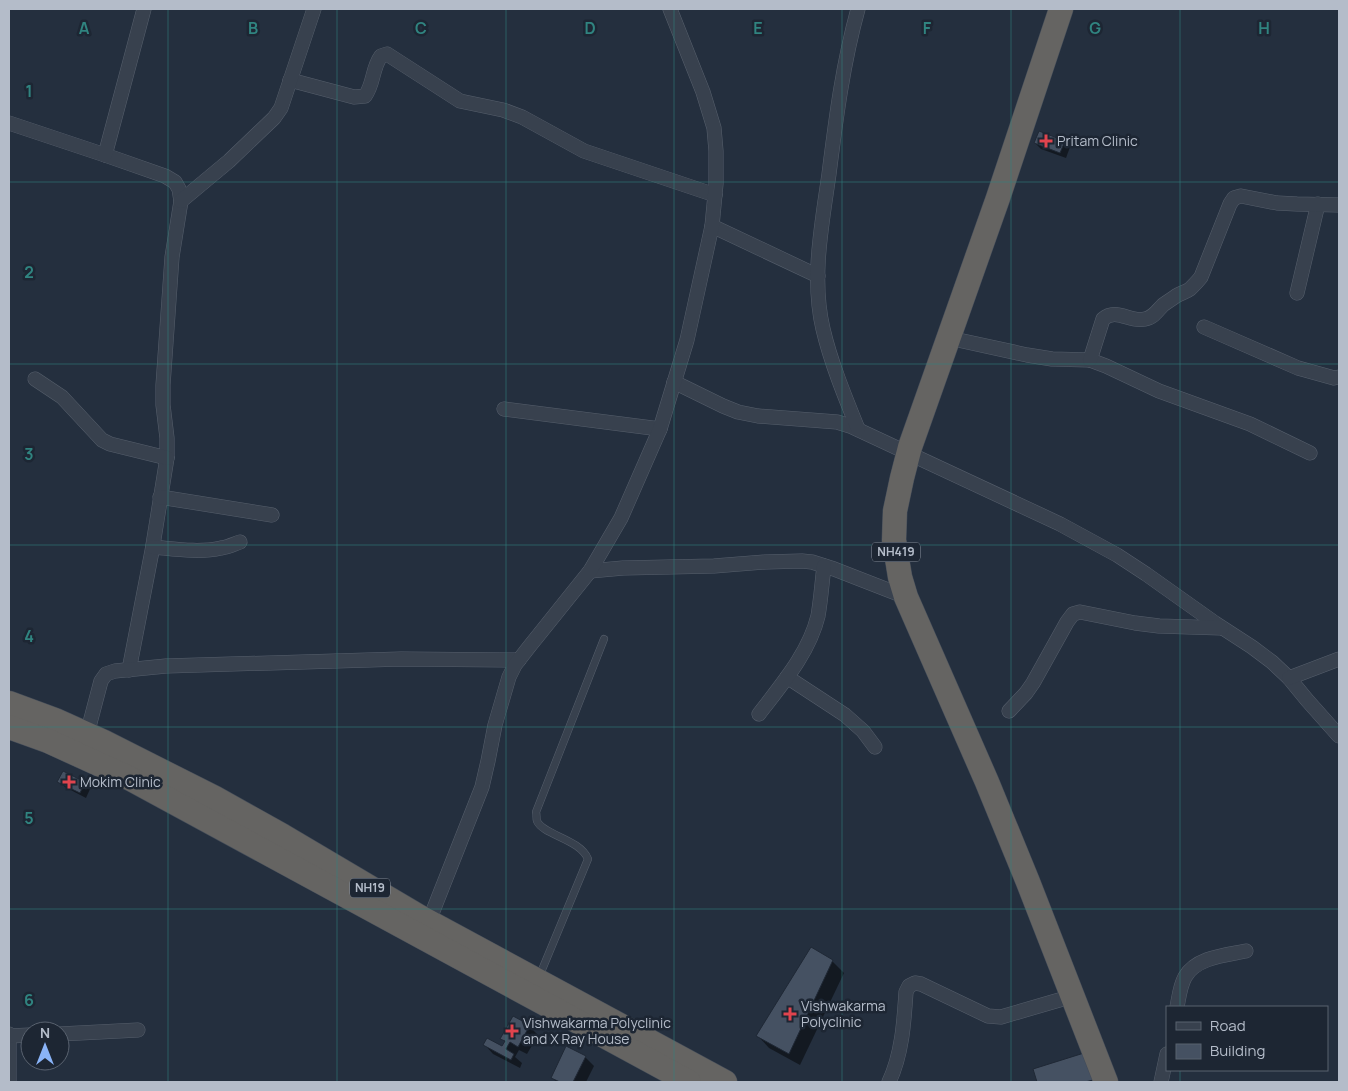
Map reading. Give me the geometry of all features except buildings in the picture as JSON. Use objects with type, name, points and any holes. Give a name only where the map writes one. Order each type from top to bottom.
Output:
[{"type":"highway","name":"NH419","points":[[1061,9],[998,198],[909,453],[895,511],[894,540],[900,577],[906,597],[987,782],[1106,1082]]},
{"type":"highway","name":"NH19","points":[[10,705],[55,720],[87,734],[215,798],[429,921],[725,1082]]},
{"type":"highway","name":"NH19","points":[[9,727],[48,740],[129,778],[688,1082]]},
{"type":"street","points":[[105,154],[144,9]]},
{"type":"street","points":[[181,201],[229,161],[274,118],[281,108],[314,9]]},
{"type":"street","points":[[429,921],[482,787],[495,725],[509,677],[519,660],[590,571],[621,518],[660,429],[687,340],[712,226],[716,151],[714,128],[703,92],[670,9]]},
{"type":"street","points":[[858,9],[846,57],[838,105],[820,240],[818,276],[823,328],[838,378],[858,430]]},
{"type":"street","points":[[290,80],[354,98],[364,96],[369,90],[376,62],[380,56],[387,54],[460,101],[504,110],[522,117],[584,151],[715,195]]},
{"type":"street","points":[[9,123],[105,154],[170,179],[175,182],[179,189],[181,201],[172,257],[163,375],[166,458],[153,548],[129,670]]},
{"type":"street","points":[[1090,360],[1103,319],[1108,314],[1136,320],[1150,318],[1164,305],[1176,296],[1188,291],[1195,284],[1201,277],[1234,198],[1241,196],[1277,202],[1339,204]]},
{"type":"street","points":[[1297,293],[1318,204]]},
{"type":"street","points":[[712,226],[818,276]]},
{"type":"street","points":[[1204,327],[1298,368],[1334,378],[1339,377]]},
{"type":"street","points":[[949,338],[1036,357],[1090,360],[1159,391],[1250,424],[1310,453]]},
{"type":"street","points":[[35,379],[62,397],[102,440],[110,444],[166,458]]},
{"type":"street","points":[[674,382],[738,412],[758,416],[837,422],[909,453],[1087,538],[1146,574],[1272,662],[1289,678],[1339,736]]},
{"type":"street","points":[[504,409],[660,429]]},
{"type":"street","points":[[160,497],[272,515]]},
{"type":"street","points":[[153,548],[200,550],[223,548],[240,542]]},
{"type":"street","points":[[590,571],[790,561],[812,562],[906,597]]},
{"type":"street","points":[[759,714],[805,650],[818,615],[824,566]]},
{"type":"street","points":[[1009,711],[1033,683],[1073,614],[1080,612],[1159,626],[1222,628]]},
{"type":"street","points":[[87,734],[101,681],[106,674],[115,671],[166,666],[401,659],[519,660]]},
{"type":"street","points":[[1289,678],[1339,659]]},
{"type":"street","points":[[787,677],[845,715],[863,731],[875,747]]},
{"type":"street","points":[[1177,1006],[1186,974],[1193,968],[1212,958],[1246,951]]},
{"type":"street","points":[[889,1082],[901,1046],[906,992],[909,986],[915,983],[921,984],[988,1016],[1001,1017],[1073,996]]},
{"type":"street","points":[[70,1033],[138,1030]]},
{"type":"street","points":[[9,1035],[9,1082]]},
{"type":"street","points":[[1161,1082],[1166,1059]]},
{"type":"lane","points":[[538,980],[588,859],[586,853],[580,848],[543,827],[537,821],[536,812],[604,639]]},
{"type":"place","name":"Pritam Clinic","points":[[1046,141]]},
{"type":"place","name":"Mokim Clinic","points":[[69,782]]},
{"type":"place","name":"Vishwakarma Polyclinic","points":[[790,1014]]},
{"type":"place","name":"Vishwakarma Polyclinic and X Ray House","points":[[512,1031]]}]
